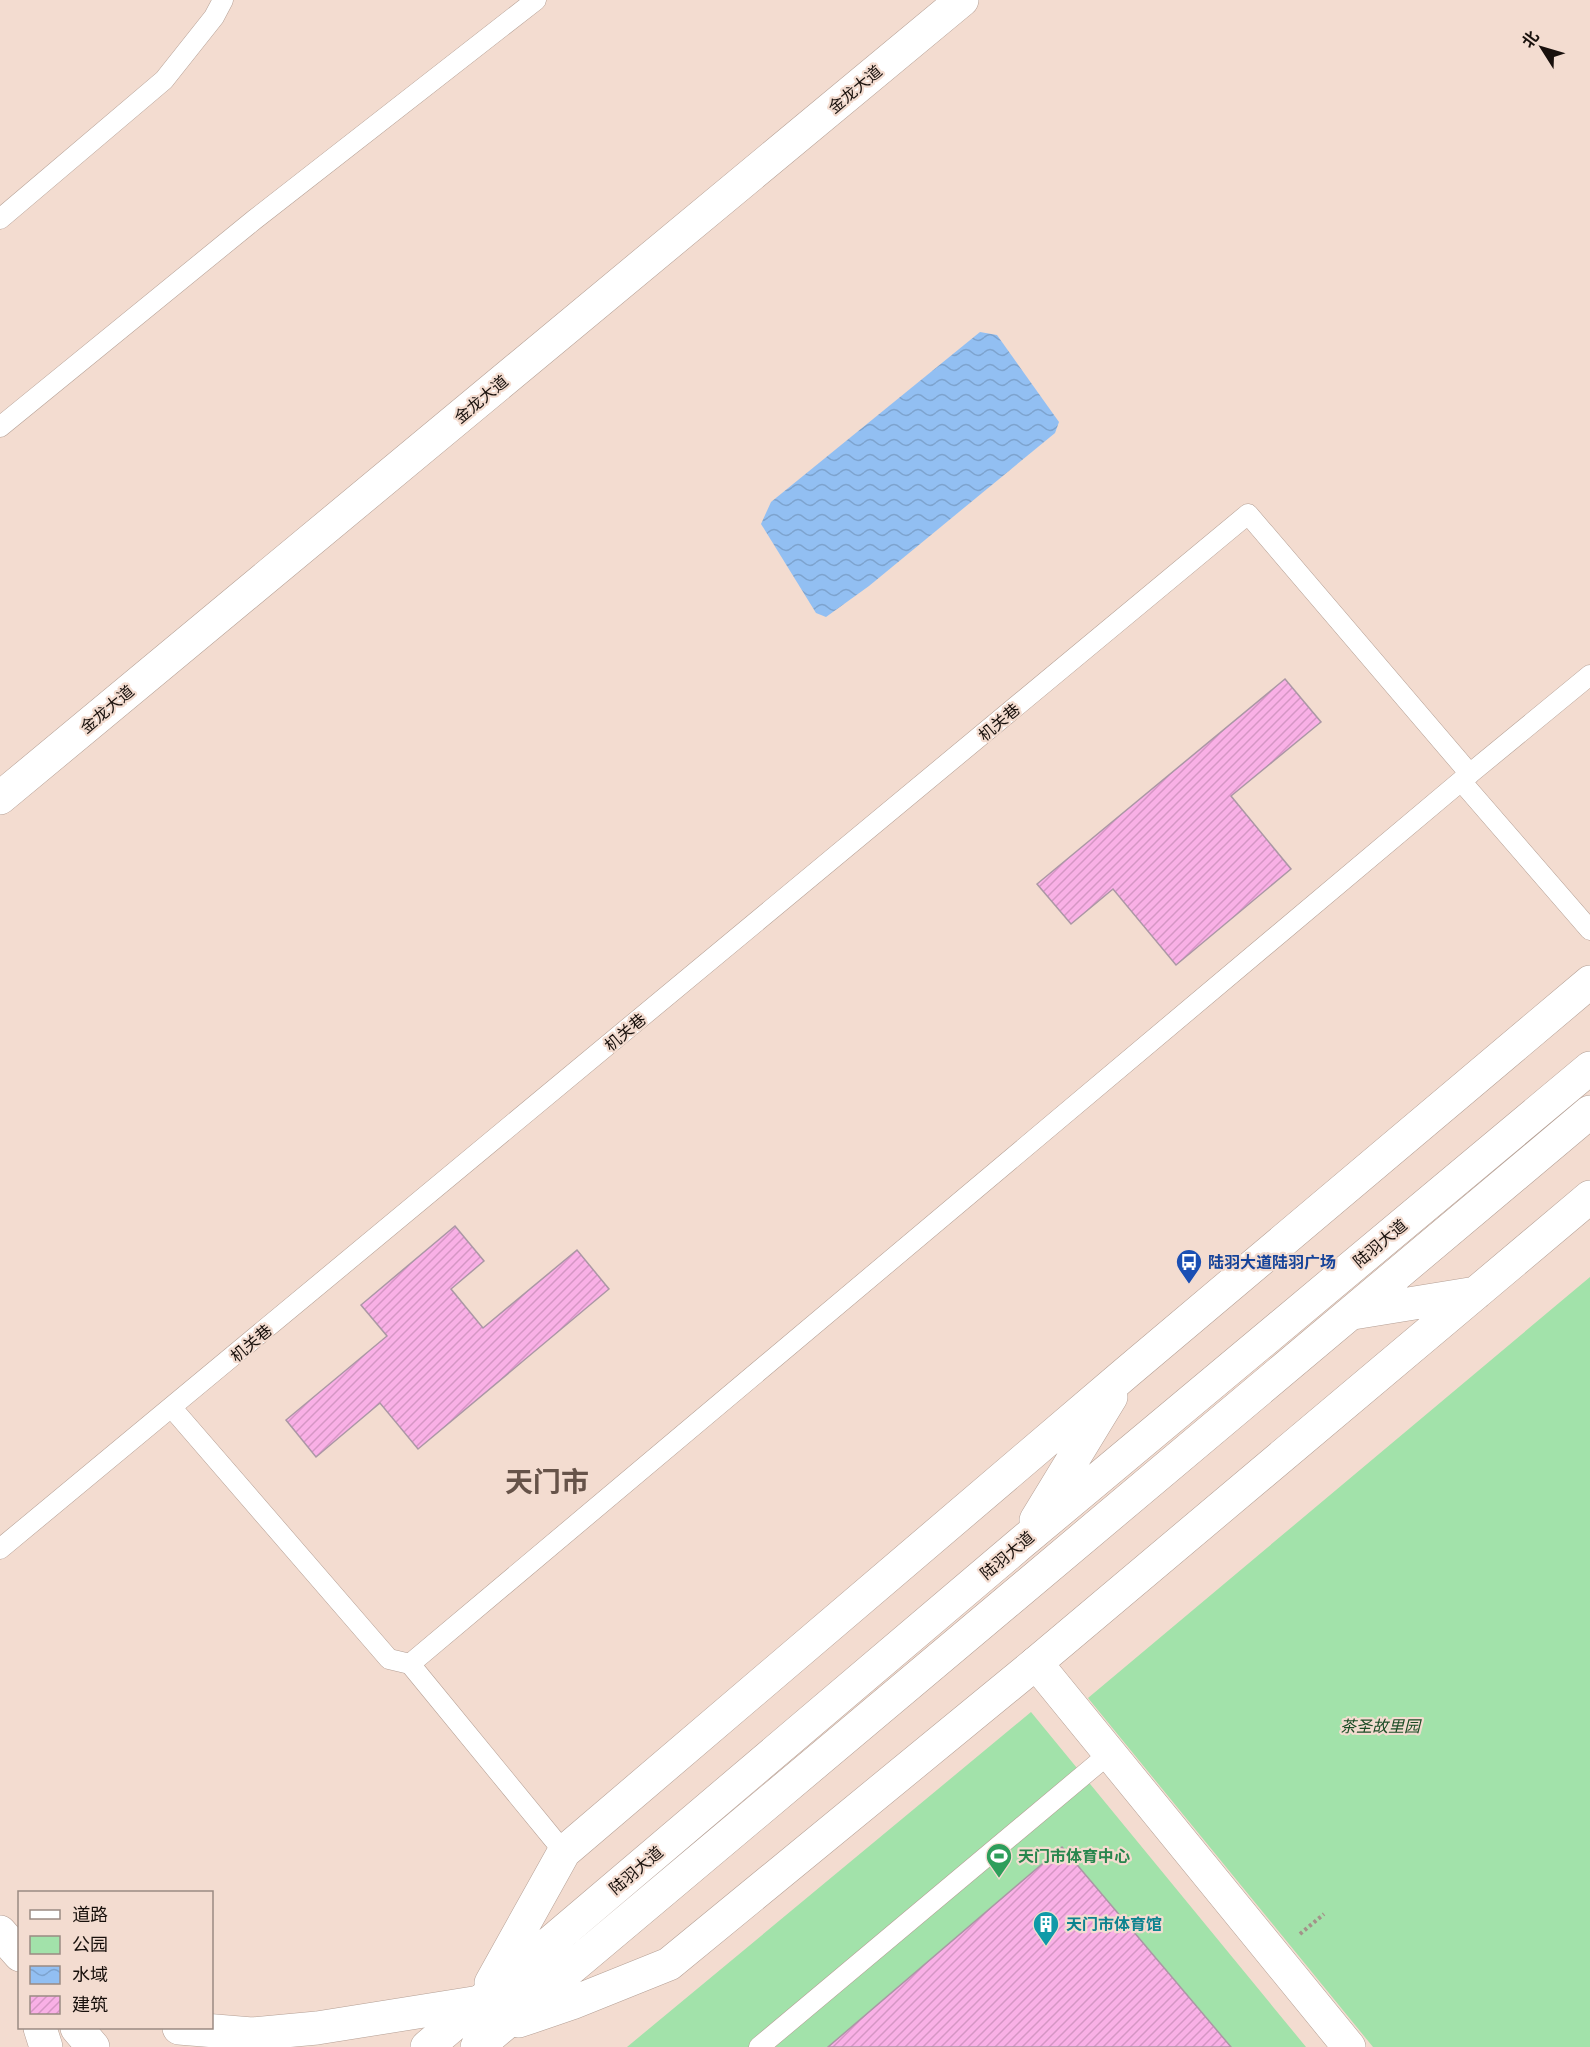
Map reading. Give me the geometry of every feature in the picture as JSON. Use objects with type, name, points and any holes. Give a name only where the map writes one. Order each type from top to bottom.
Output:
[{"type":"main road","name":"金龙大道","points":[[0,798],[962,0]]},
{"type":"main road","points":[[191,2029],[252,2034],[317,2028],[480,2002],[564,1852],[1126,1373],[1590,982]]},
{"type":"main road","name":"陆羽大道","points":[[428,2047],[1021,1543],[1590,1068]]},
{"type":"main road","name":"陆羽大道","points":[[490,2041],[1590,1113]]},
{"type":"main road","points":[[490,2041],[572,2003],[669,1964],[1036,1663],[1590,1197]]},
{"type":"main road","points":[[1351,1313],[1476,1293]]},
{"type":"main road","points":[[1021,1543],[1126,1373]]},
{"type":"main road","points":[[1036,1663],[1349,2047]]},
{"type":"main road","points":[[40,2029],[46,2047]]},
{"type":"main road","points":[[78,2029],[93,2047]]},
{"type":"lane","points":[[0,219],[164,80],[214,17],[223,0]]},
{"type":"lane","points":[[0,428],[254,220],[536,0]]},
{"type":"lane","name":"机关巷","points":[[0,1549],[1248,514],[1466,777]]},
{"type":"lane","points":[[410,1664],[1590,675]]},
{"type":"lane","points":[[1466,777],[1590,930]]},
{"type":"lane","points":[[172,1408],[389,1659],[410,1664],[564,1852]]},
{"type":"lane","points":[[759,2047],[1110,1753]]},
{"type":"green space","name":"茶圣故里园","points":[[1590,1277],[1590,2047],[1373,2047],[1088,1698]]},
{"type":"green space","name":"天门市体育中心","points":[[1031,1712],[1306,2047],[627,2047]]},
{"type":"water","points":[[980,332],[997,335],[1059,422],[1055,433],[869,586],[826,617],[816,613],[761,524],[771,502]]},
{"type":"building","points":[[1285,679],[1321,722],[1231,796],[1291,869],[1176,965],[1113,889],[1071,924],[1037,884]]},
{"type":"building","points":[[455,1226],[484,1261],[451,1289],[483,1328],[577,1250],[609,1289],[418,1449],[380,1403],[316,1457],[286,1420],[387,1336],[361,1305]]},
{"type":"building","name":"天门市体育馆","points":[[1062,1847],[1231,2047],[828,2047]]},
{"type":"place","name":"陆羽大道陆羽广场","points":[[1189,1285]]},
{"type":"place","name":"天门市体育中心","points":[[999,1879]]},
{"type":"place","name":"天门市体育馆","points":[[1046,1947]]},
{"type":"district","name":"天门市","points":[[547,1482]]}]
